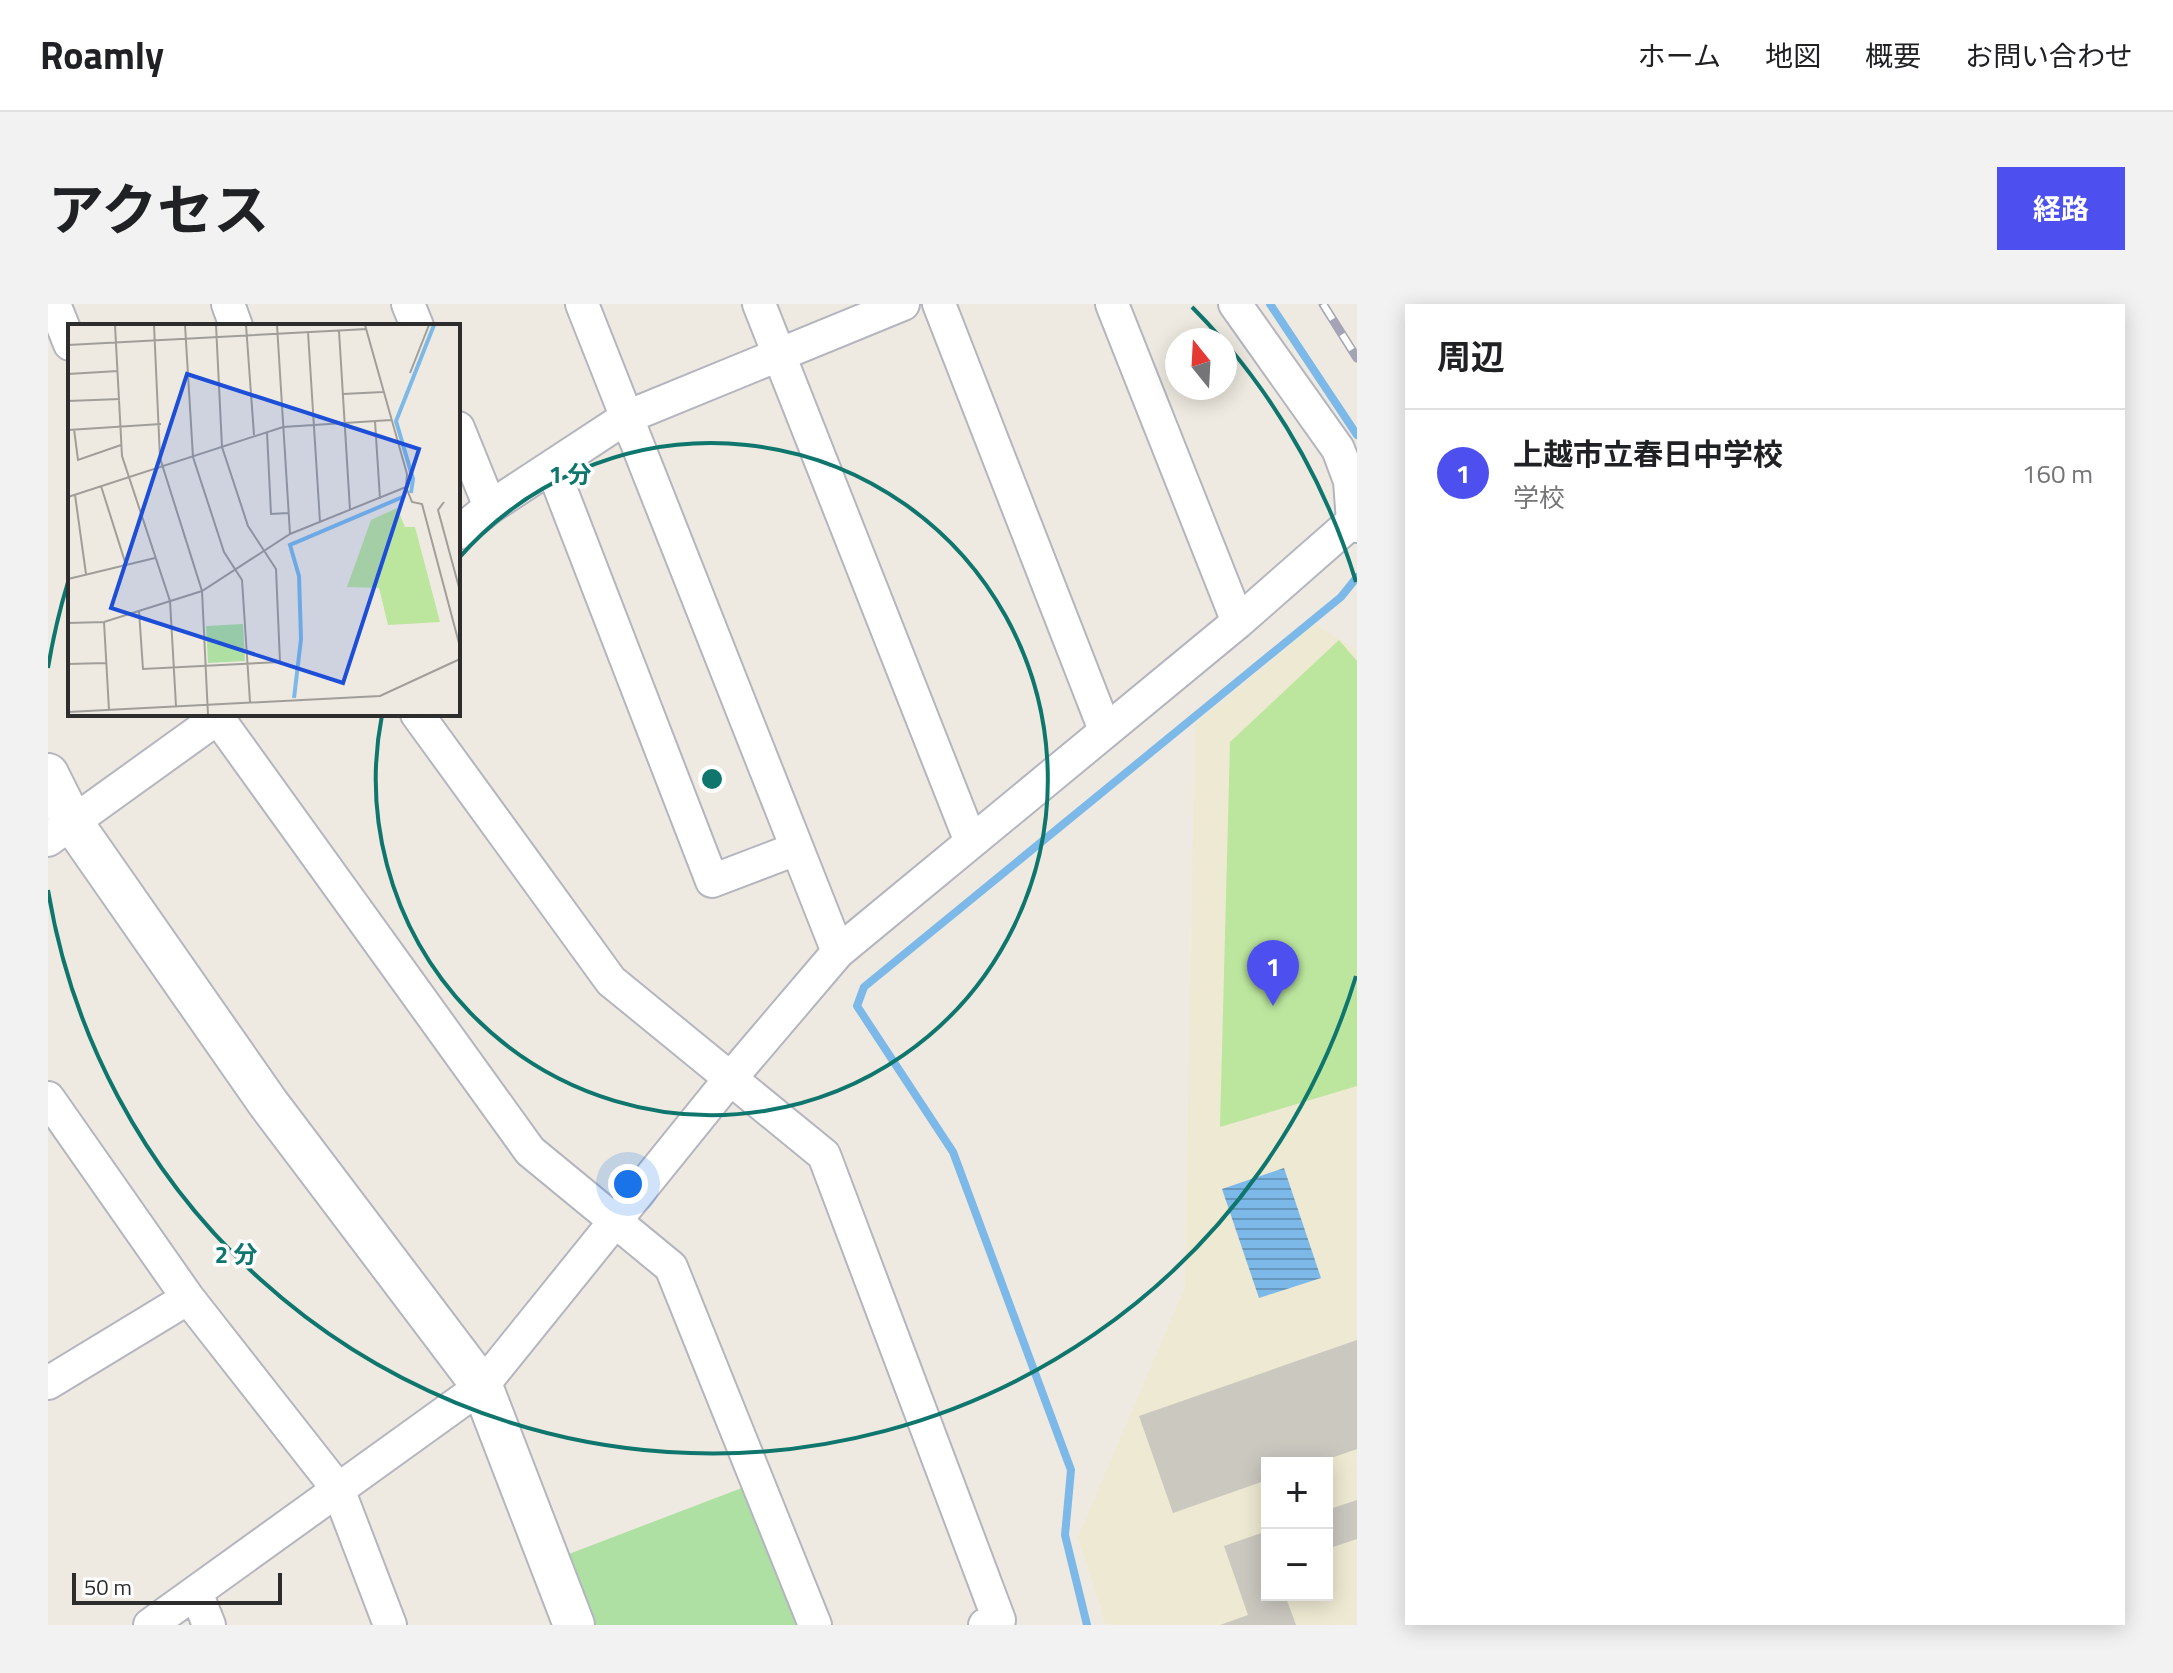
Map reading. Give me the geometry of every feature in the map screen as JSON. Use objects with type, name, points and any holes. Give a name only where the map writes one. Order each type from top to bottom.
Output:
[{"type":"street","points":[[54,304],[68,339]]},
{"type":"street","points":[[228,304],[235,324]]},
{"type":"street","points":[[408,304],[416,324]]},
{"type":"street","points":[[582,304],[838,952]]},
{"type":"street","points":[[759,304],[971,842]]},
{"type":"street","points":[[460,531],[490,507],[627,417],[903,304]]},
{"type":"street","points":[[939,304],[1105,730]]},
{"type":"street","points":[[1112,304],[1238,622]]},
{"type":"street","points":[[150,1625],[482,1386],[729,1080],[838,952],[1355,524],[1350,481],[1338,449],[1235,304]]},
{"type":"street","points":[[460,433],[490,507]]},
{"type":"street","points":[[552,467],[712,881],[796,849]]},
{"type":"street","points":[[60,831],[218,716],[530,1151],[671,1267],[815,1625]]},
{"type":"street","points":[[418,716],[611,981],[824,1155],[999,1620],[985,1625]]},
{"type":"street","points":[[48,774],[60,831],[482,1386],[574,1625]]},
{"type":"street","points":[[48,1098],[188,1298],[338,1489],[390,1625]]},
{"type":"street","points":[[50,1379],[188,1298]]},
{"type":"street","points":[[196,1592],[209,1625]]},
{"type":"shaded area","points":[[1315,624],[1357,651],[1357,1625],[1106,1625],[1078,1537],[1185,1287],[1195,724]]},
{"type":"green space","points":[[1339,640],[1357,661],[1357,1086],[1220,1127],[1230,742]]},
{"type":"green space","points":[[747,1486],[800,1625],[587,1625],[561,1557]]},
{"type":"water","points":[[1284,1168],[1321,1278],[1259,1298],[1222,1189]]},
{"type":"building","points":[[1357,1340],[1357,1449],[1333,1457],[1261,1457],[1261,1482],[1173,1513],[1139,1416]]},
{"type":"building","points":[[1357,1500],[1357,1539],[1333,1547],[1333,1508]]},
{"type":"building","points":[[1261,1533],[1261,1601],[1287,1601],[1296,1625],[1220,1625],[1248,1615],[1224,1546]]},
{"type":"waterway","points":[[1270,304],[1357,435]]},
{"type":"waterway","points":[[1087,1625],[1065,1535],[1071,1470],[953,1152],[857,1006],[864,987],[1341,597],[1357,577]]},
{"type":"railway","points":[[1323,304],[1357,358]]},
{"type":"place","name":"上越市立春日中学校","points":[[1273,1006]]}]
